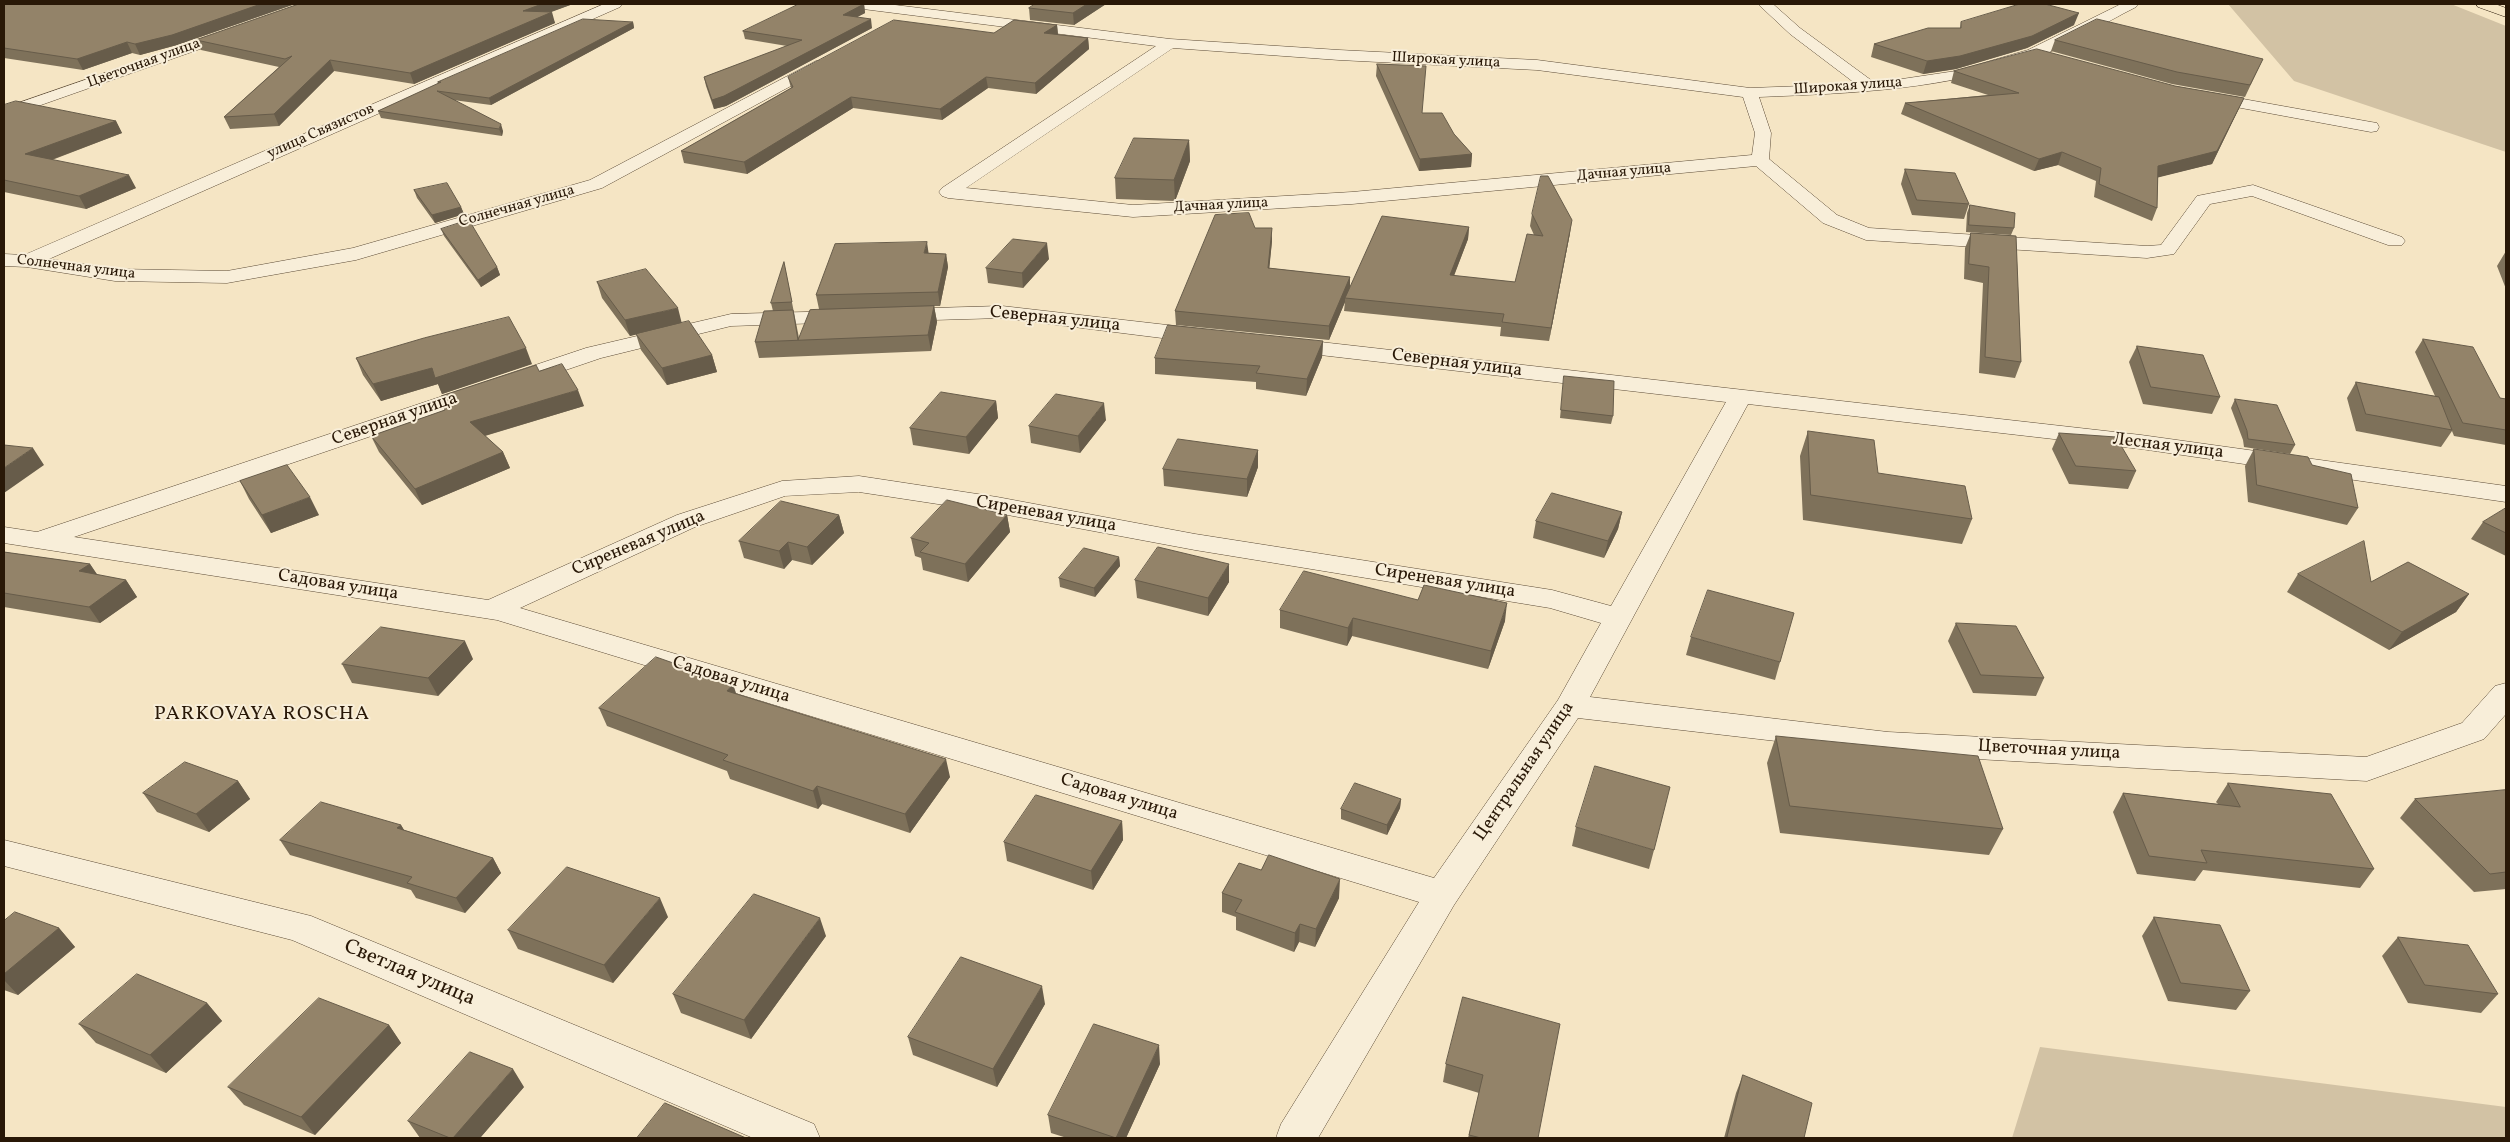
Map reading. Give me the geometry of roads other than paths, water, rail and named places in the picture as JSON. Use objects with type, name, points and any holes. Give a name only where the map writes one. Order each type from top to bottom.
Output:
[{"type":"main road","points":[[2483,4],[2506,13]]},
{"type":"main road","points":[[2500,4],[2506,6]]},
{"type":"street","name":"улица Связистов","points":[[27,261],[616,4]]},
{"type":"street","name":"Широкая улица","points":[[855,4],[924,8],[1170,43],[1339,55],[1537,65],[1750,93],[1872,88],[1958,75],[2033,53],[2131,4]]},
{"type":"street","points":[[1765,4],[1795,31],[1872,88]]},
{"type":"street","points":[[891,26],[924,8]]},
{"type":"street","name":"Цветочная улица","points":[[4,113],[248,27]]},
{"type":"street","name":"Дачная улица","points":[[1170,43],[948,192],[1133,210],[1352,198],[1760,160]]},
{"type":"street","points":[[2033,53],[2061,60]]},
{"type":"street","name":"Солнечная улица","points":[[4,260],[27,261],[115,275],[227,277],[356,254],[596,184],[839,54]]},
{"type":"street","points":[[1750,93],[1763,133],[1760,160],[1776,176],[1830,219],[1866,234],[2109,250],[2167,250],[2204,200],[2253,190],[2395,241]]},
{"type":"street","points":[[2190,94],[2371,127]]},
{"type":"street","name":"Северная улица","points":[[40,540],[594,353],[731,320],[1002,312],[1106,326],[1222,338]]},
{"type":"street","name":"Северная улица","points":[[1261,342],[1740,397]]},
{"type":"street","name":"Лесная улица","points":[[1740,397],[2141,442],[2506,494]]},
{"type":"street","name":"Центральная улица","points":[[1296,1138],[1442,895],[1570,706],[1740,397]]},
{"type":"street","name":"Сиреневая улица","points":[[490,610],[686,522],[782,489],[859,484],[997,505],[1194,542],[1552,599],[1618,618]]},
{"type":"street","name":"Садовая улица","points":[[4,535],[490,610],[1442,895]]},
{"type":"street","name":"Цветочная улица","points":[[1570,706],[1888,742],[2367,769],[2473,731],[2506,694]]},
{"type":"street","name":"Светлая улица","points":[[4,853],[298,927],[799,1138]]},
{"type":"district","name":"PARKOVAYA ROSCHA","points":[[262,715]]}]
